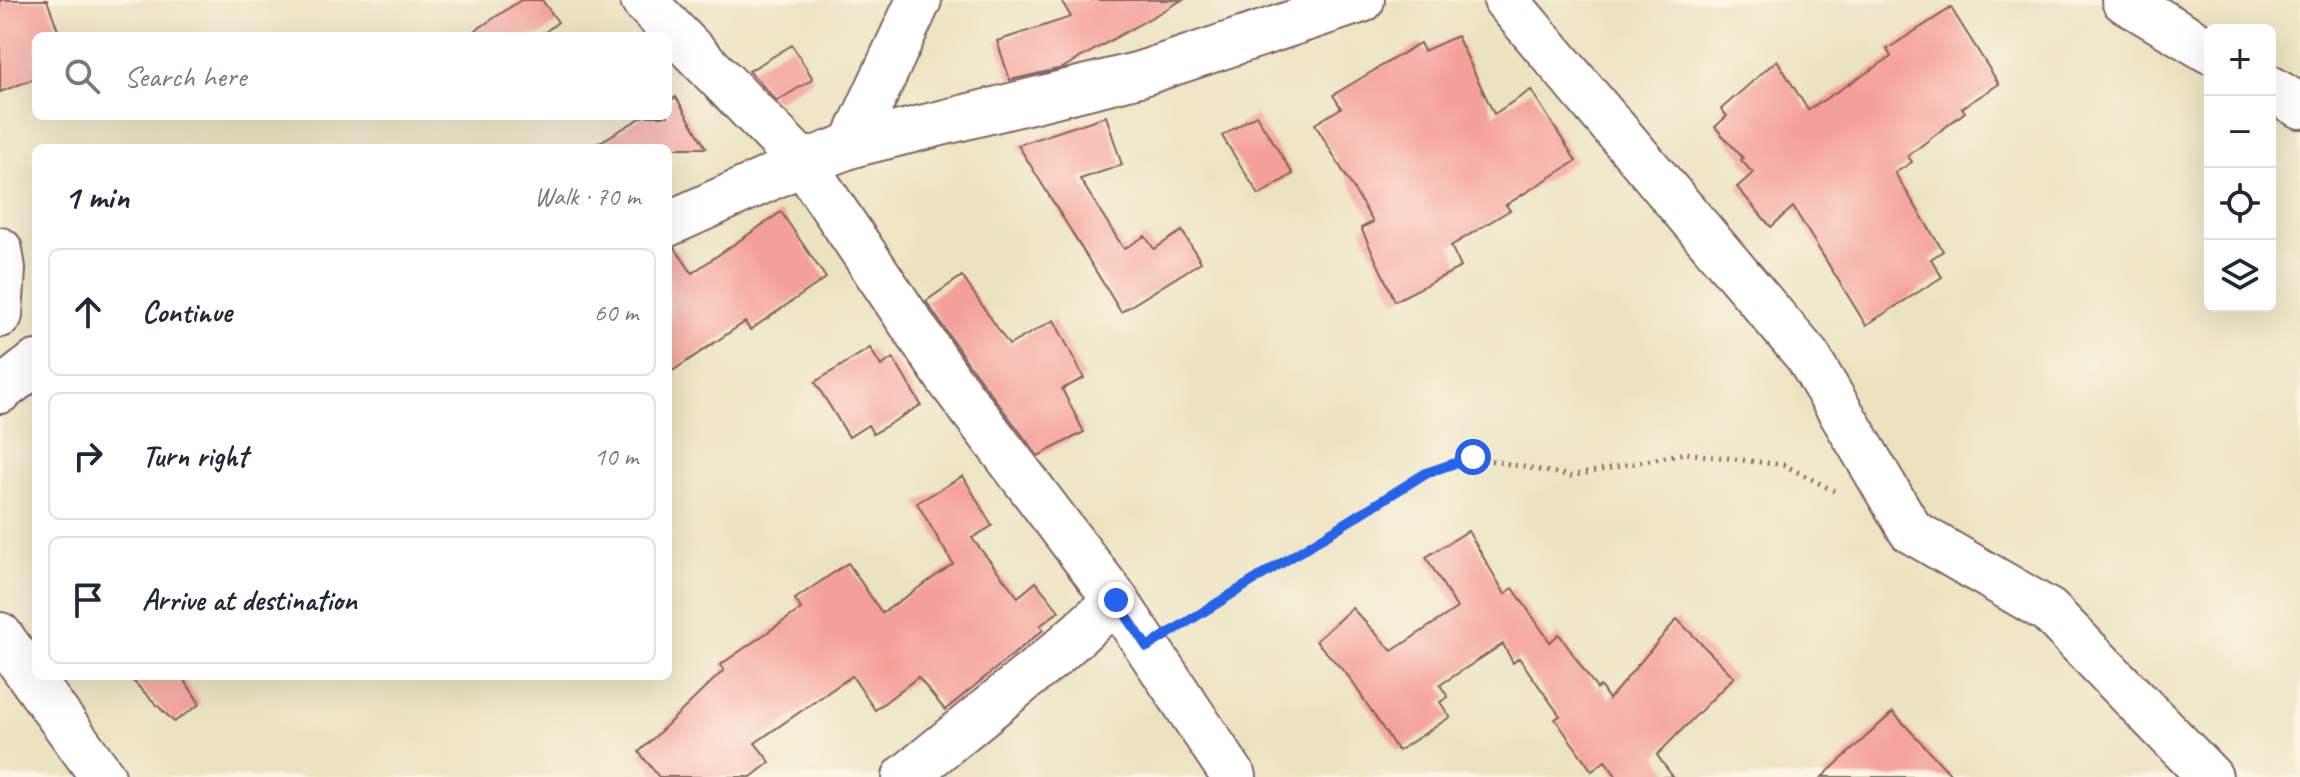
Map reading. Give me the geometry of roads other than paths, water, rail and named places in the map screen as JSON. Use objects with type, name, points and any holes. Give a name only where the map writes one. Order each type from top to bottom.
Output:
[{"type":"street","points":[[643,0],[803,163],[950,381],[1116,600],[1234,777]]},
{"type":"street","points":[[852,145],[919,0]]},
{"type":"street","points":[[672,222],[803,163],[852,145],[1140,74],[1362,0]]},
{"type":"street","points":[[1506,0],[1808,357],[1911,531],[2049,611],[2210,777]]},
{"type":"street","points":[[2124,0],[2204,47]]},
{"type":"street","points":[[2276,92],[2300,106]]},
{"type":"street","points":[[0,250],[3,269],[0,315]]},
{"type":"street","points":[[0,391],[32,366]]},
{"type":"street","points":[[905,777],[1057,653],[1116,600]]},
{"type":"street","points":[[0,635],[32,679]]},
{"type":"street","points":[[33,680],[103,777]]}]
